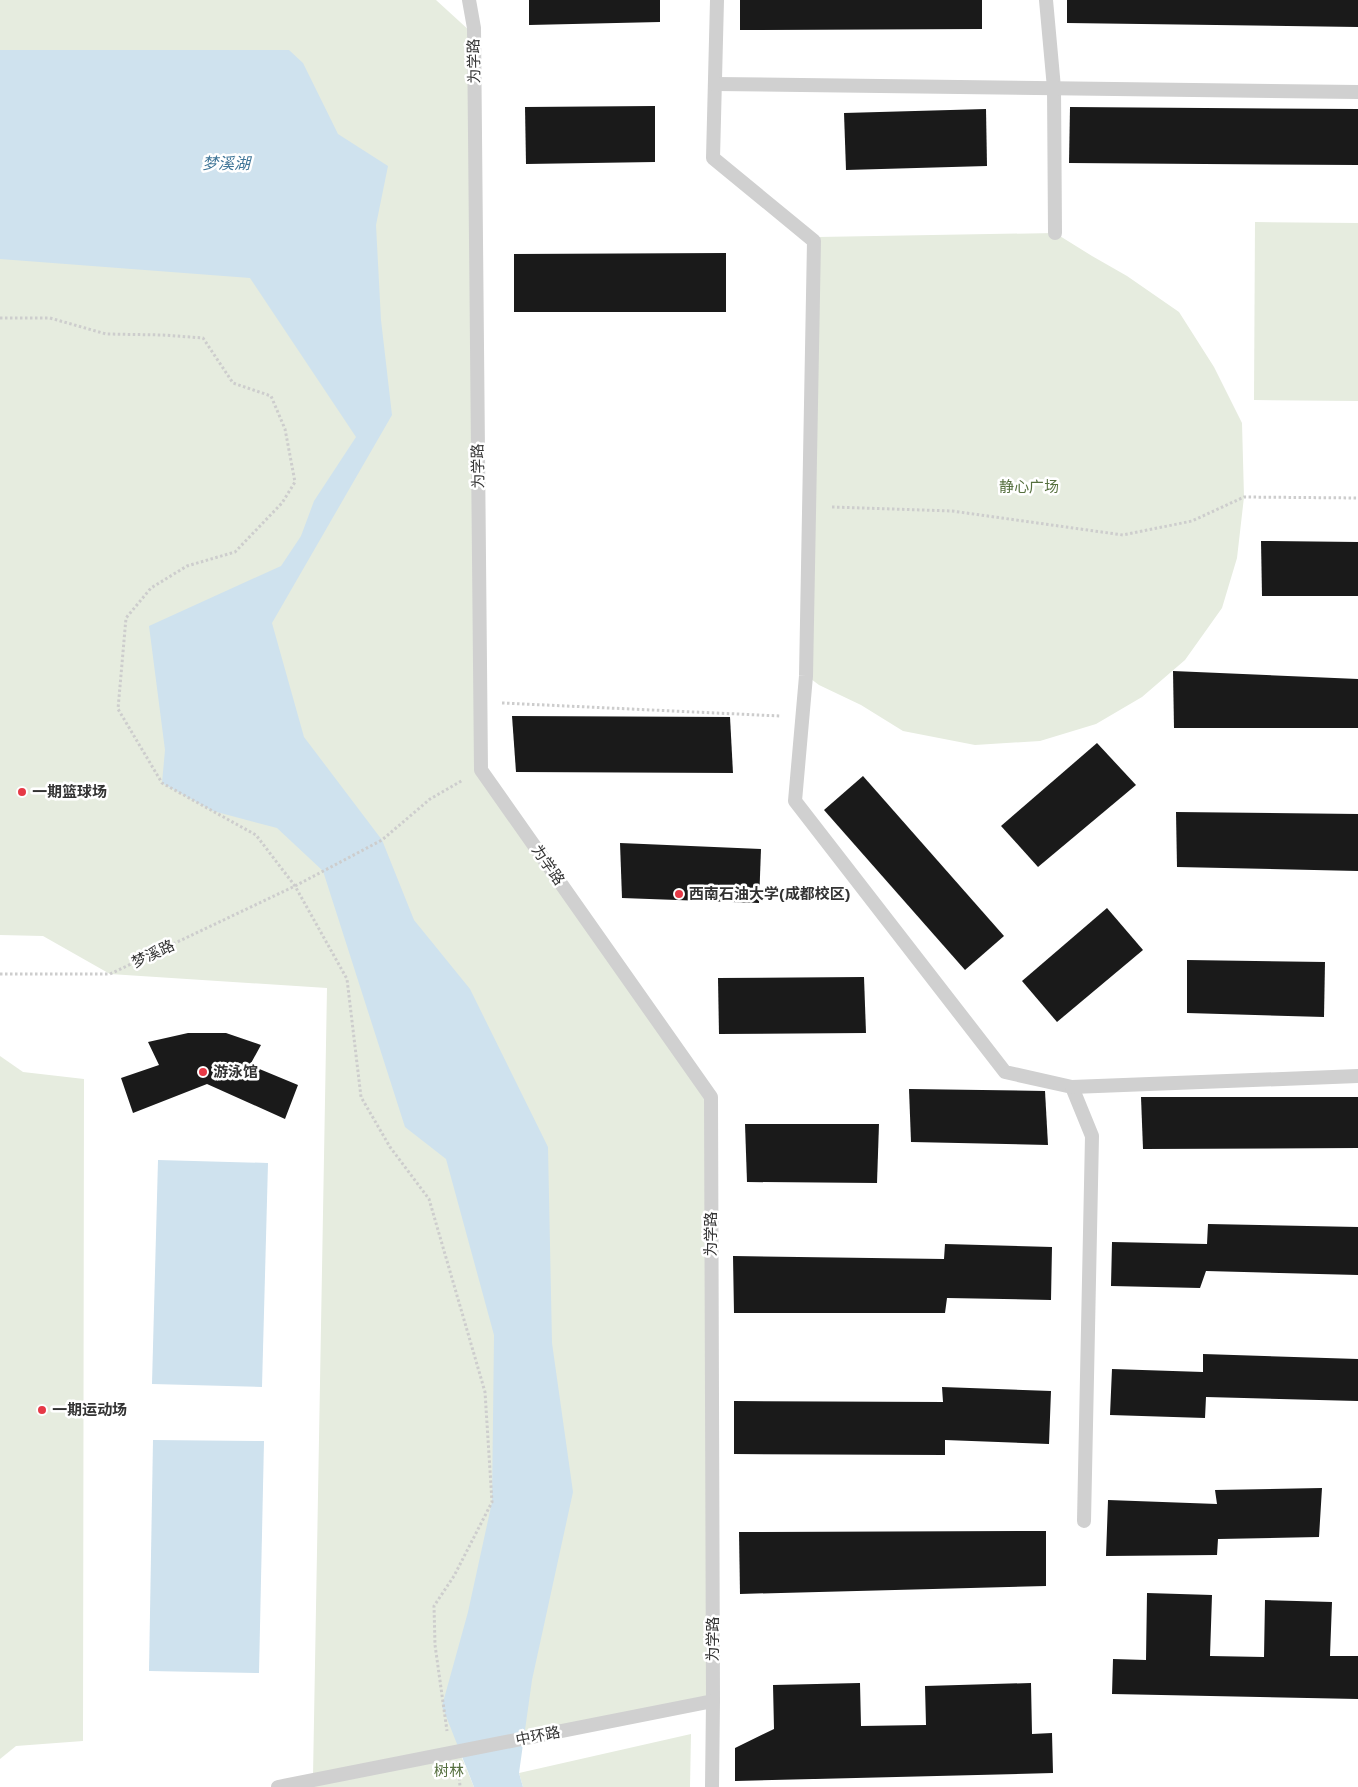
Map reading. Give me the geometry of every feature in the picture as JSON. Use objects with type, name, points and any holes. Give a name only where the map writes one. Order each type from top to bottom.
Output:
[{"type":"lane","name":"为学路","points":[[469,0],[474,28],[481,770],[711,1097],[713,1701]]},
{"type":"lane","points":[[717,0],[713,158],[814,241],[806,676],[795,801],[1004,1072],[1072,1087],[1358,1076]]},
{"type":"lane","points":[[1046,0],[1054,88],[1056,232]]},
{"type":"lane","points":[[715,84],[1358,92]]},
{"type":"lane","points":[[1072,1087],[1092,1136],[1084,1521]]},
{"type":"lane","points":[[712,1787],[713,1701]]},
{"type":"lane","name":"中环路","points":[[278,1787],[713,1701]]},
{"type":"path","points":[[0,318],[50,318],[106,334],[203,338],[233,383],[271,396],[285,429],[295,482],[282,502],[235,552],[187,566],[151,588],[126,618],[118,709],[162,782],[256,835],[295,886],[347,979],[361,1097],[390,1147],[429,1199],[485,1392],[492,1502],[454,1576],[434,1606],[435,1645],[442,1706],[455,1752]]},
{"type":"path","points":[[809,507],[952,511],[1124,535],[1192,521],[1244,497],[1358,498]]},
{"type":"path","points":[[480,701],[803,717]]},
{"type":"path","name":"梦溪路","points":[[0,974],[110,974],[295,886],[382,840],[430,799],[481,770]]},
{"type":"green space","points":[[0,0],[436,0],[471,32],[478,774],[708,1100],[710,1699],[313,1777],[327,988],[110,974],[43,936],[0,935]]},
{"type":"green space","points":[[1255,222],[1358,223],[1358,401],[1254,400]]},
{"type":"green space","name":"静心广场","points":[[1055,233],[1127,276],[1179,312],[1214,367],[1242,423],[1244,497],[1237,558],[1222,608],[1185,660],[1142,697],[1096,724],[1040,741],[975,745],[903,731],[861,705],[819,685],[811,679],[818,237]]},
{"type":"green space","name":"一期运动场","points":[[0,1056],[23,1072],[84,1079],[83,1741],[16,1746],[0,1759]]},
{"type":"green space","points":[[691,1734],[690,1787],[523,1787],[519,1773]]},
{"type":"green space","name":"树林","points":[[460,1753],[474,1787],[284,1787]]},
{"type":"water","name":"梦溪湖","points":[[0,50],[289,50],[303,63],[338,134],[388,166],[376,225],[381,320],[392,415],[272,623],[304,737],[382,840],[414,920],[470,989],[548,1147],[552,1343],[573,1492],[532,1680],[519,1773],[523,1787],[474,1787],[442,1706],[468,1612],[492,1502],[494,1335],[446,1159],[405,1127],[323,871],[277,828],[213,811],[162,783],[165,750],[149,626],[281,566],[301,536],[314,501],[356,437],[250,278],[0,259]]},
{"type":"water","points":[[158,1160],[268,1163],[262,1387],[152,1384]]},
{"type":"water","points":[[153,1440],[264,1441],[259,1673],[149,1671]]},
{"type":"building","points":[[529,0],[660,0],[660,22],[529,25]]},
{"type":"building","points":[[740,0],[982,0],[982,29],[740,30]]},
{"type":"building","points":[[1067,0],[1358,0],[1358,27],[1067,23]]},
{"type":"building","points":[[655,106],[655,162],[526,164],[525,107]]},
{"type":"building","points":[[1070,107],[1358,109],[1358,165],[1069,163]]},
{"type":"building","points":[[986,109],[987,166],[846,170],[844,113]]},
{"type":"building","points":[[726,253],[726,312],[514,312],[514,254]]},
{"type":"building","points":[[1261,541],[1358,542],[1358,596],[1262,596]]},
{"type":"building","points":[[1173,671],[1358,679],[1358,728],[1174,728]]},
{"type":"building","points":[[512,716],[730,717],[733,773],[516,772]]},
{"type":"building","points":[[1097,743],[1136,785],[1038,867],[1001,826]]},
{"type":"building","points":[[863,776],[1004,936],[965,970],[824,810]]},
{"type":"building","points":[[1176,812],[1358,814],[1358,871],[1177,867]]},
{"type":"building","points":[[620,843],[761,849],[759,903],[622,898]]},
{"type":"building","points":[[1107,908],[1143,950],[1057,1022],[1022,981]]},
{"type":"building","points":[[1187,960],[1325,962],[1324,1017],[1187,1013]]},
{"type":"building","points":[[864,977],[866,1033],[719,1034],[718,978]]},
{"type":"building","name":"游泳馆","points":[[188,1033],[226,1033],[261,1045],[250,1065],[298,1085],[285,1119],[207,1084],[133,1113],[121,1078],[159,1065],[148,1042]]},
{"type":"building","points":[[909,1089],[1045,1091],[1048,1145],[911,1142]]},
{"type":"building","points":[[1141,1097],[1358,1097],[1358,1148],[1143,1149]]},
{"type":"building","points":[[745,1124],[879,1124],[877,1183],[747,1182]]},
{"type":"building","points":[[1208,1224],[1358,1227],[1358,1275],[1206,1271],[1200,1288],[1111,1286],[1112,1242],[1207,1244]]},
{"type":"building","points":[[945,1244],[1052,1247],[1051,1300],[947,1298],[945,1313],[734,1313],[733,1256],[944,1259]]},
{"type":"building","points":[[1203,1354],[1358,1359],[1358,1401],[1206,1397],[1205,1418],[1110,1415],[1112,1369],[1203,1372]]},
{"type":"building","points":[[942,1387],[1051,1391],[1049,1444],[945,1440],[945,1455],[734,1454],[734,1401],[943,1402]]},
{"type":"building","points":[[1322,1488],[1319,1537],[1218,1539],[1217,1555],[1106,1556],[1108,1500],[1217,1504],[1215,1490]]},
{"type":"building","points":[[1046,1531],[1046,1586],[740,1594],[739,1532]]},
{"type":"building","points":[[1147,1593],[1212,1595],[1210,1656],[1264,1657],[1265,1600],[1332,1602],[1330,1656],[1358,1656],[1358,1699],[1112,1694],[1113,1659],[1146,1660]]},
{"type":"building","points":[[860,1683],[861,1726],[926,1725],[925,1686],[1031,1683],[1032,1734],[1052,1733],[1053,1773],[735,1781],[735,1748],[774,1729],[773,1685]]},
{"type":"place","name":"一期篮球场","points":[[22,792]]},
{"type":"place","name":"西南石油大学(成都校区)","points":[[679,894]]},
{"type":"place","name":"游泳馆","points":[[203,1072]]},
{"type":"place","name":"一期运动场","points":[[42,1410]]}]
